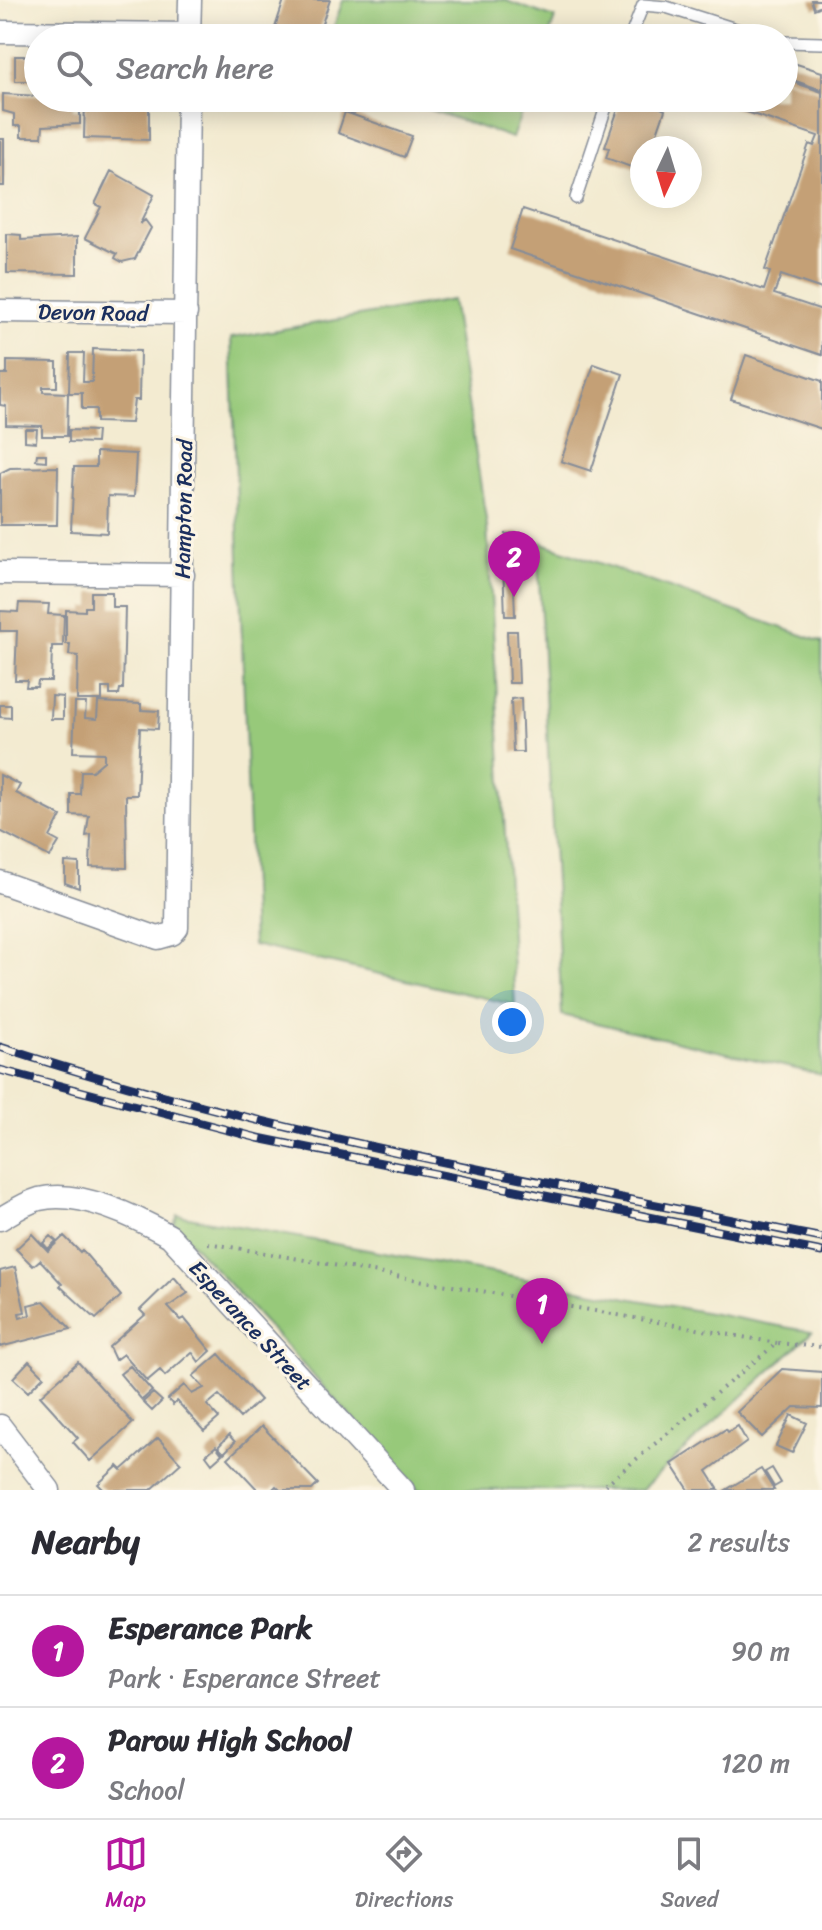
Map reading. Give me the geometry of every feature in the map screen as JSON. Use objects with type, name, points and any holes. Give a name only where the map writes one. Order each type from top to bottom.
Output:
[{"type":"street","points":[[189,24],[190,0]]},
{"type":"street","points":[[0,32],[24,33]]},
{"type":"street","name":"Hampton Road","points":[[0,882],[158,938],[172,934],[178,920],[188,112]]},
{"type":"street","name":"Devon Road","points":[[0,311],[186,313]]},
{"type":"street","points":[[0,573],[183,575]]},
{"type":"street","name":"Esperance Street","points":[[0,1219],[39,1199],[73,1199],[143,1221],[170,1236],[403,1490]]},
{"type":"street","points":[[0,1426],[49,1490]]},
{"type":"lane","points":[[636,24],[643,5],[666,7],[720,24]]},
{"type":"lane","points":[[798,42],[822,43]]},
{"type":"lane","points":[[576,198],[604,112]]},
{"type":"path","points":[[170,1236],[777,1343],[822,1347]]},
{"type":"path","points":[[599,1490],[777,1343]]},
{"type":"green space","points":[[343,0],[504,0],[555,18],[553,24],[335,24]]},
{"type":"green space","points":[[436,112],[522,112],[512,138]]},
{"type":"green space","points":[[452,300],[487,526],[515,1005],[253,945],[231,338]]},
{"type":"green space","points":[[537,541],[822,642],[822,1075],[562,1015]]},
{"type":"green space","points":[[178,1215],[812,1332],[641,1490],[418,1490],[174,1224]]},
{"type":"building","points":[[284,0],[330,0],[322,24],[276,24]]},
{"type":"building","points":[[811,0],[822,0],[822,6],[814,9]]},
{"type":"building","points":[[15,56],[24,56],[24,81],[15,81]]},
{"type":"building","points":[[798,64],[822,72],[822,90],[798,82]]},
{"type":"building","points":[[798,84],[822,92],[822,289],[781,275],[774,294],[822,310],[822,355],[510,249],[523,209],[764,290],[770,272],[765,270],[809,144],[814,146],[818,136],[747,112],[798,112]]},
{"type":"building","points":[[3,94],[24,95],[24,112],[80,112],[80,124],[43,126],[42,137],[21,137],[21,126],[14,126],[14,114],[3,111]]},
{"type":"building","points":[[85,112],[149,112],[149,140],[84,138]]},
{"type":"building","points":[[345,112],[412,136],[404,157],[338,133]]},
{"type":"building","points":[[617,112],[664,112],[656,136],[630,136],[630,167],[606,158],[609,148],[605,147]]},
{"type":"building","points":[[0,139],[4,139],[4,186],[0,186]]},
{"type":"building","points":[[111,171],[154,195],[140,224],[145,220],[151,228],[135,259],[122,262],[115,258],[117,254],[85,238],[101,207],[95,204]]},
{"type":"building","points":[[7,234],[21,235],[21,240],[77,237],[77,274],[7,273]]},
{"type":"building","points":[[93,349],[140,351],[139,400],[134,400],[131,423],[96,422],[96,409],[82,409],[82,393],[69,393],[70,353],[84,353],[83,382],[92,382]]},
{"type":"building","points":[[746,355],[822,381],[822,429],[731,399]]},
{"type":"building","points":[[7,361],[57,362],[57,387],[43,387],[43,392],[68,393],[67,436],[42,436],[42,426],[6,425],[6,406],[0,405],[0,374],[7,374]]},
{"type":"building","points":[[594,364],[623,374],[591,471],[561,461]]},
{"type":"building","points":[[25,429],[37,429],[36,442],[25,441]]},
{"type":"building","points":[[69,430],[97,431],[96,443],[69,442]]},
{"type":"building","points":[[96,452],[136,454],[134,497],[108,496],[107,533],[71,531],[74,467],[96,467]]},
{"type":"building","points":[[37,454],[46,454],[46,461],[36,460]]},
{"type":"building","points":[[58,467],[57,525],[0,525],[0,473],[10,468]]},
{"type":"building","points":[[520,533],[521,557],[508,557],[506,534]]},
{"type":"building","points":[[513,563],[515,616],[505,616],[503,564]]},
{"type":"building","points":[[91,592],[112,592],[112,607],[125,607],[123,689],[120,689],[119,695],[110,695],[110,688],[102,688],[102,700],[77,700],[78,656],[69,655],[70,644],[66,644],[66,610],[85,611],[85,607],[91,607]]},
{"type":"building","points":[[19,603],[49,604],[48,614],[64,615],[63,646],[52,646],[51,681],[38,681],[37,687],[26,687],[27,680],[15,680],[17,631],[0,631],[0,611],[18,612]]},
{"type":"building","points":[[507,631],[517,631],[519,683],[509,683]]},
{"type":"building","points":[[52,696],[63,697],[63,719],[51,719]]},
{"type":"building","points":[[521,698],[523,752],[513,752],[511,699]]},
{"type":"building","points":[[98,702],[141,704],[141,710],[159,711],[158,729],[140,728],[137,795],[126,795],[127,868],[90,867],[91,835],[86,836],[89,816],[71,815],[71,794],[80,794],[81,771],[92,771],[104,761],[104,753],[73,752],[75,703],[86,703],[85,718],[97,719]]},
{"type":"building","points":[[0,705],[11,705],[11,718],[0,717]]},
{"type":"building","points":[[0,775],[20,785],[16,793],[61,816],[50,837],[59,842],[50,857],[0,831]]},
{"type":"building","points":[[65,862],[79,863],[79,888],[65,883]]},
{"type":"building","points":[[32,1234],[48,1251],[64,1236],[80,1252],[82,1250],[121,1296],[96,1319],[60,1286],[62,1284],[40,1260],[33,1266],[16,1249]]},
{"type":"building","points":[[50,1236],[56,1241],[48,1249],[43,1243]]},
{"type":"building","points":[[15,1267],[25,1312],[19,1313],[20,1318],[30,1315],[28,1305],[44,1301],[71,1329],[0,1347],[0,1271]]},
{"type":"building","points":[[174,1277],[188,1293],[168,1307],[180,1320],[184,1318],[211,1351],[199,1362],[192,1352],[165,1376],[160,1370],[147,1381],[123,1354],[115,1360],[109,1347],[145,1315],[140,1310]]},
{"type":"building","points":[[219,1354],[260,1400],[240,1418],[219,1395],[207,1405],[219,1418],[204,1431],[177,1401],[173,1405],[168,1399],[184,1385],[192,1394],[204,1388],[193,1376]]},
{"type":"building","points":[[29,1361],[44,1376],[28,1392],[13,1378]]},
{"type":"building","points":[[78,1362],[133,1423],[90,1461],[73,1442],[78,1438],[40,1396]]},
{"type":"building","points":[[130,1366],[152,1391],[142,1400],[120,1374]]},
{"type":"building","points":[[782,1369],[822,1372],[822,1408],[794,1407],[762,1437],[737,1412]]},
{"type":"building","points":[[153,1393],[162,1401],[152,1411],[143,1402]]},
{"type":"building","points":[[791,1415],[807,1423],[792,1453],[776,1446]]},
{"type":"building","points":[[262,1426],[318,1484],[312,1490],[280,1490],[276,1486],[272,1490],[258,1490],[228,1458]]},
{"type":"building","points":[[738,1426],[747,1442],[707,1471],[719,1490],[689,1490],[672,1464],[726,1429],[728,1432]]},
{"type":"building","points":[[229,1435],[235,1442],[224,1453],[218,1447]]},
{"type":"building","points":[[158,1438],[181,1463],[151,1490],[104,1490],[98,1484],[118,1466],[122,1470]]},
{"type":"building","points":[[216,1446],[222,1454],[212,1463],[206,1455]]},
{"type":"building","points":[[772,1468],[781,1483],[774,1487],[765,1472]]},
{"type":"building","points":[[761,1469],[774,1490],[726,1490],[747,1477]]},
{"type":"railway","points":[[0,1047],[202,1106],[305,1131],[822,1238]]},
{"type":"railway","points":[[0,1070],[258,1138],[822,1252]]},
{"type":"place","name":"Parow High School","points":[[514,597]]},
{"type":"place","name":"Esperance Park","points":[[542,1344]]}]
